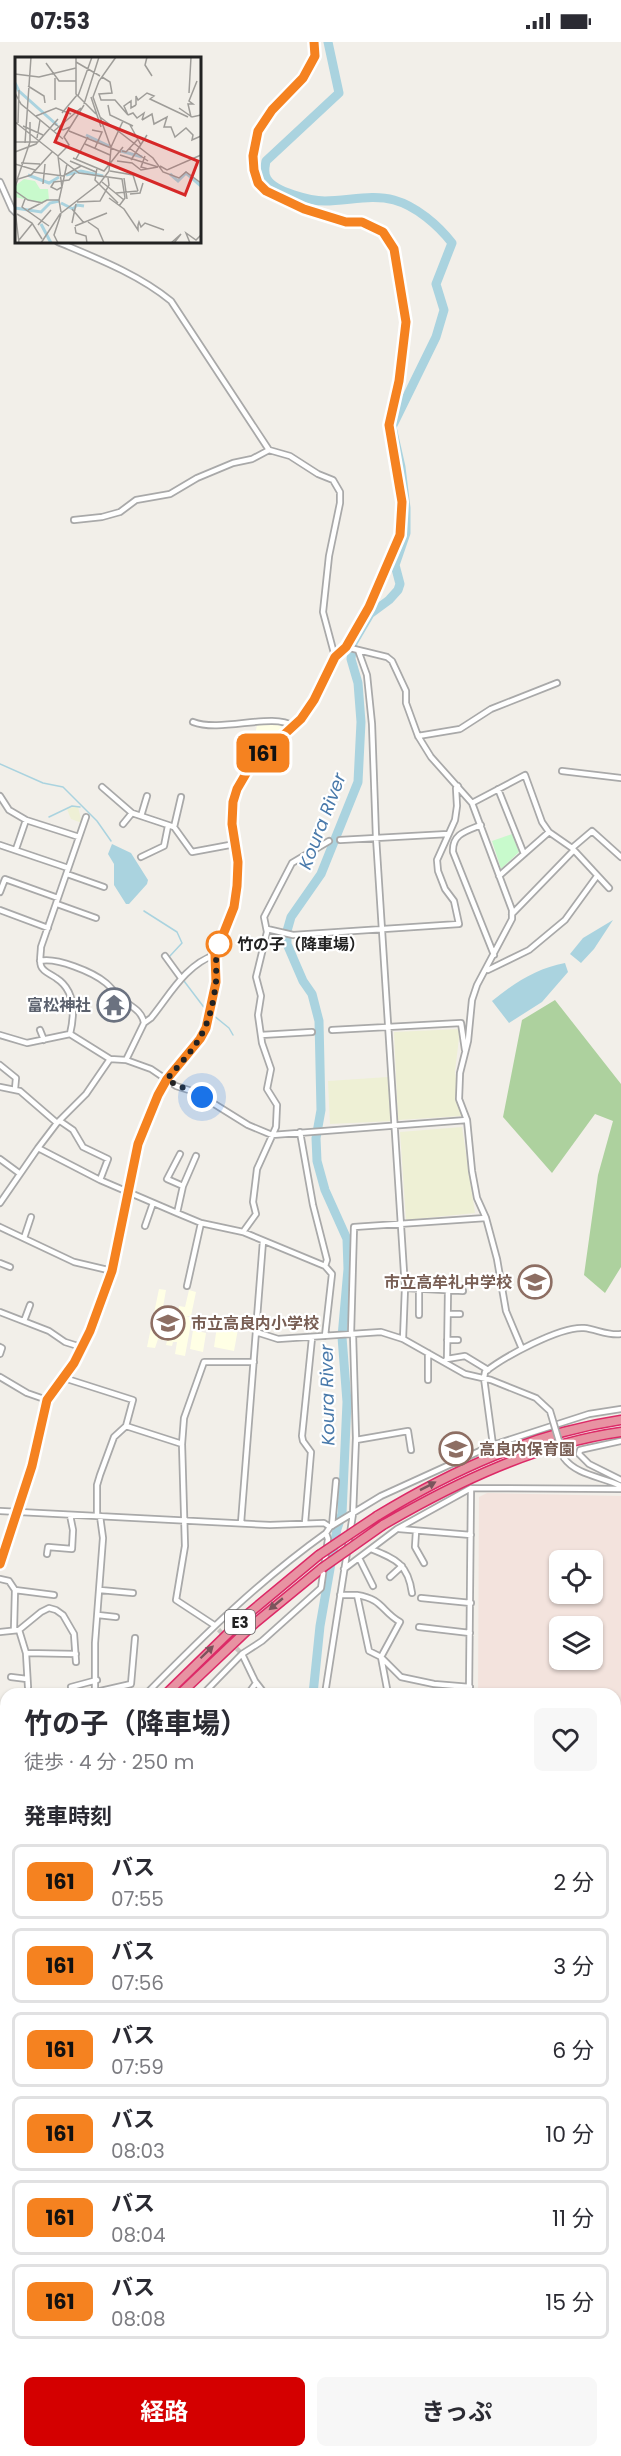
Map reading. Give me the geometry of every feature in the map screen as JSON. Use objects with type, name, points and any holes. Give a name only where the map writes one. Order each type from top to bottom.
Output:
[{"type":"highway","name":"E3","points":[[172,1688],[241,1620],[319,1556],[377,1516],[456,1472],[503,1452],[571,1430],[621,1420]]},
{"type":"highway","name":"E3","points":[[186,1688],[255,1623],[322,1568],[383,1525],[462,1482],[508,1463],[558,1447],[621,1432]]},
{"type":"main road","points":[[0,1564],[32,1466],[47,1400],[64,1378],[90,1331],[112,1271],[138,1144],[167,1079],[200,1039],[206,1028],[216,982],[215,955],[234,907],[238,862],[232,824],[233,802],[243,776],[251,765],[301,719],[314,700],[335,657],[347,647],[369,607],[400,535],[402,502],[389,425],[399,381],[406,322],[394,249],[383,232],[362,222],[346,222],[304,209],[266,191],[258,183],[254,170],[253,156],[258,131],[272,110],[303,78],[315,56],[314,42]]},
{"type":"street","points":[[0,182],[15,212]]},
{"type":"street","points":[[61,243],[82,251],[153,287],[171,301],[269,450],[290,456],[333,480],[340,492],[340,503],[329,556],[324,606],[327,629],[335,657]]},
{"type":"street","points":[[74,520],[120,512],[136,500],[170,494],[197,478],[233,463],[252,459],[269,450]]},
{"type":"street","points":[[347,647],[387,657],[392,661],[406,691],[408,714],[418,736],[431,757],[472,803],[509,900],[512,919],[472,1000],[460,1073],[459,1099],[468,1120],[472,1171],[477,1198],[486,1218],[497,1259],[506,1311],[522,1349]]},
{"type":"street","points":[[356,650],[367,675],[372,724],[376,837],[402,1224],[405,1288],[403,1339]]},
{"type":"street","points":[[418,736],[460,729],[491,709],[557,683]]},
{"type":"street","points":[[192,722],[214,727],[255,722],[287,722],[293,726]]},
{"type":"street","points":[[562,771],[621,778]]},
{"type":"street","points":[[472,803],[525,775],[542,822],[549,832],[573,849],[609,888]]},
{"type":"street","points":[[267,929],[291,935],[459,924],[454,901],[445,889],[438,871],[437,860],[455,820],[456,788],[458,786]]},
{"type":"street","points":[[102,787],[132,813],[171,826],[192,852],[235,844]]},
{"type":"street","points":[[498,789],[524,854]]},
{"type":"street","points":[[0,795],[9,810],[26,820],[79,837]]},
{"type":"street","points":[[141,816],[147,796]]},
{"type":"street","points":[[141,857],[164,846],[181,796]]},
{"type":"street","points":[[123,824],[132,813]]},
{"type":"street","points":[[70,1034],[73,1003],[70,993],[63,983],[45,971],[40,961],[41,947],[86,817]]},
{"type":"street","points":[[16,849],[26,820]]},
{"type":"street","points":[[481,825],[458,835],[452,844],[453,852],[494,955]]},
{"type":"street","points":[[512,914],[592,831],[621,857]]},
{"type":"street","points":[[499,876],[549,832]]},
{"type":"street","points":[[340,840],[448,834]]},
{"type":"street","points":[[243,1232],[256,1214],[253,1202],[257,1169],[276,1127],[277,1105],[267,1089],[270,1065],[261,1035],[258,1015],[261,996],[256,977],[266,943],[265,912],[292,863],[329,841]]},
{"type":"street","points":[[0,845],[16,849],[104,887]]},
{"type":"street","points":[[486,971],[529,950],[565,920],[597,876]]},
{"type":"street","points":[[0,892],[4,879],[96,918]]},
{"type":"street","points":[[0,910],[48,928]]},
{"type":"street","points":[[126,1060],[144,1023],[151,1018],[181,978],[206,958],[215,955]]},
{"type":"street","points":[[165,956],[181,978]]},
{"type":"street","points":[[40,961],[59,962],[92,974],[138,1011],[144,1023]]},
{"type":"street","points":[[332,1030],[461,1023],[465,1052]]},
{"type":"street","points":[[40,1030],[44,1040]]},
{"type":"street","points":[[261,1035],[312,1032]]},
{"type":"street","points":[[0,1035],[27,1043],[70,1034],[110,1059],[126,1060],[151,1069],[176,1086],[195,1092],[248,1125],[272,1135],[468,1120]]},
{"type":"street","points":[[0,1201],[58,1122],[86,1094],[110,1059]]},
{"type":"street","points":[[0,1065],[16,1078],[15,1089]]},
{"type":"street","points":[[0,1087],[15,1089],[58,1122],[73,1130],[83,1147],[108,1159],[100,1180]]},
{"type":"street","points":[[300,1132],[313,1205],[327,1260],[325,1266]]},
{"type":"street","points":[[38,1148],[100,1180],[201,1223],[243,1232],[325,1266],[332,1274],[325,1336]]},
{"type":"street","points":[[180,1154],[167,1179],[183,1186]]},
{"type":"street","points":[[177,1213],[183,1186],[196,1156]]},
{"type":"street","points":[[0,1159],[19,1173]]},
{"type":"street","points":[[145,1226],[153,1203]]},
{"type":"street","points":[[24,1238],[31,1217]]},
{"type":"street","points":[[326,1688],[353,1514],[356,1440],[351,1334],[354,1227],[486,1218]]},
{"type":"street","points":[[186,1286],[201,1223]]},
{"type":"street","points":[[0,1227],[75,1262],[112,1271]]},
{"type":"street","points":[[241,1523],[263,1241]]},
{"type":"street","points":[[0,1263],[10,1267]]},
{"type":"street","points":[[405,1288],[463,1291]]},
{"type":"street","points":[[419,1289],[419,1315]]},
{"type":"street","points":[[446,1360],[448,1290]]},
{"type":"street","points":[[24,1321],[30,1305]]},
{"type":"street","points":[[0,1312],[49,1331],[65,1342],[81,1347]]},
{"type":"street","points":[[448,1314],[460,1314]]},
{"type":"street","points":[[493,1445],[484,1378],[488,1370],[522,1349],[572,1329],[583,1328],[621,1334]]},
{"type":"street","points":[[255,1332],[278,1339],[381,1332],[403,1339],[446,1360],[465,1374],[484,1378],[536,1398],[549,1411],[568,1464],[621,1488]]},
{"type":"street","points":[[305,1523],[311,1452],[302,1436],[312,1338]]},
{"type":"street","points":[[447,1340],[458,1340]]},
{"type":"street","points":[[0,1347],[2,1348],[0,1354]]},
{"type":"street","points":[[428,1353],[428,1380]]},
{"type":"street","points":[[446,1360],[465,1356],[488,1370]]},
{"type":"street","points":[[214,1624],[189,1611],[176,1600],[185,1546],[184,1418],[204,1362],[254,1362]]},
{"type":"street","points":[[0,1377],[27,1393],[47,1400]]},
{"type":"street","points":[[64,1378],[133,1400],[126,1426],[114,1437],[97,1485],[98,1515],[103,1538],[95,1643],[96,1688]]},
{"type":"street","points":[[152,1688],[214,1624],[286,1562],[326,1533],[332,1526],[381,1496],[493,1445],[589,1414],[621,1409]]},
{"type":"street","points":[[126,1426],[183,1444]]},
{"type":"street","points":[[356,1440],[408,1431],[411,1450]]},
{"type":"street","points":[[621,1441],[580,1450],[579,1454],[589,1464],[621,1480]]},
{"type":"street","points":[[332,1526],[336,1481]]},
{"type":"street","points":[[344,1569],[397,1529],[471,1488],[621,1488]]},
{"type":"street","points":[[357,1595],[369,1651],[381,1657],[402,1677],[434,1684],[470,1687],[471,1488]]},
{"type":"street","points":[[0,1511],[241,1523],[324,1522],[332,1526]]},
{"type":"street","points":[[47,1554],[48,1547],[72,1549],[73,1530],[70,1515]]},
{"type":"street","points":[[397,1529],[471,1535]]},
{"type":"street","points":[[416,1531],[415,1547],[424,1563]]},
{"type":"street","points":[[209,1688],[242,1654],[262,1641],[321,1588],[328,1539],[326,1533]]},
{"type":"street","points":[[371,1549],[393,1558],[402,1566],[412,1593]]},
{"type":"street","points":[[359,1558],[373,1586]]},
{"type":"street","points":[[390,1577],[402,1566]]},
{"type":"street","points":[[0,1579],[9,1581],[15,1590],[17,1629],[26,1653],[28,1686]]},
{"type":"street","points":[[15,1590],[54,1595]]},
{"type":"street","points":[[100,1590],[133,1593]]},
{"type":"street","points":[[340,1594],[371,1597],[379,1602],[390,1616],[400,1622],[381,1657],[387,1688]]},
{"type":"street","points":[[421,1598],[471,1603]]},
{"type":"street","points":[[0,1632],[17,1629],[40,1612],[50,1608],[56,1610],[63,1615],[74,1634],[76,1662]]},
{"type":"street","points":[[98,1615],[116,1617]]},
{"type":"street","points":[[419,1627],[470,1633]]},
{"type":"street","points":[[115,1688],[131,1684],[135,1638]]},
{"type":"street","points":[[135,1645],[143,1646]]},
{"type":"street","points":[[26,1653],[76,1654]]},
{"type":"street","points":[[242,1654],[260,1688]]},
{"type":"street","points":[[11,1677],[27,1679]]},
{"type":"street","points":[[71,1687],[96,1680]]},
{"type":"street","points":[[252,1688],[256,1683]]},
{"type":"shaded area","points":[[281,724],[282,731],[265,732],[265,744],[259,745],[257,725]]},
{"type":"shaded area","points":[[271,752],[279,761],[270,769],[262,759]]},
{"type":"shaded area","points":[[78,807],[82,823],[71,819],[67,809]]},
{"type":"shaded area","points":[[460,1029],[455,1072],[462,1116],[398,1120],[394,1032]]},
{"type":"shaded area","points":[[388,1077],[392,1121],[330,1124],[328,1081]]},
{"type":"shaded area","points":[[462,1127],[475,1213],[406,1220],[400,1132]]},
{"type":"shaded area","points":[[159,1289],[166,1290],[158,1335],[167,1337],[169,1333],[174,1334],[174,1338],[176,1338],[180,1322],[174,1320],[175,1315],[183,1316],[178,1313],[179,1306],[185,1307],[189,1290],[196,1292],[191,1316],[186,1316],[192,1318],[185,1356],[175,1354],[177,1342],[173,1342],[172,1346],[166,1345],[167,1341],[158,1339],[155,1348],[147,1347]]},
{"type":"shaded area","points":[[218,1319],[242,1325],[241,1329],[238,1329],[234,1351],[214,1347]]},
{"type":"shaded area","points":[[193,1330],[206,1333],[203,1352],[190,1349]]},
{"type":"shaded area","points":[[487,1493],[621,1496],[621,1688],[478,1688],[479,1497]]},
{"type":"green space","points":[[512,834],[519,852],[501,869],[492,841]]},
{"type":"green space","points":[[555,1000],[621,1084],[621,1267],[605,1293],[584,1275],[598,1175],[613,1121],[595,1114],[552,1173],[503,1117],[522,1020]]},
{"type":"water","points":[[112,844],[131,853],[148,880],[129,904],[126,904],[114,885],[114,864],[108,854]]},
{"type":"water","points":[[613,920],[594,949],[581,963],[570,954],[583,938]]},
{"type":"water","points":[[565,963],[568,972],[542,1002],[509,1023],[492,1001],[526,977]]},
{"type":"waterway","name":"Koura River","points":[[314,1688],[320,1626],[337,1529],[342,1514],[347,1402],[342,1337],[348,1269],[347,1239],[325,1190],[317,1161],[316,1138],[321,1110],[319,1021],[312,994],[303,981],[287,944],[287,931],[291,917],[321,874],[358,782],[361,722],[358,683],[351,659],[353,643],[370,614],[389,600],[400,584],[395,565],[406,533],[406,508],[401,467],[392,427],[436,337],[444,310],[436,284],[452,243],[426,217],[394,200],[386,198],[325,201],[311,199],[285,192],[267,179],[266,161],[339,93],[328,42]]},
{"type":"waterway","points":[[0,764],[43,783],[63,787],[97,821],[111,841]]},
{"type":"waterway","points":[[49,817],[72,806],[80,807]]},
{"type":"waterway","points":[[144,911],[177,932],[182,943],[169,957]]},
{"type":"waterway","points":[[184,981],[206,1010]]},
{"type":"waterway","points":[[213,1015],[229,1028],[233,1035]]},
{"type":"tunnel","points":[[214,1625],[242,1654]]},
{"type":"bus line","name":"161","points":[[0,1564],[32,1466],[47,1400],[74,1363],[90,1331],[112,1271],[138,1144],[167,1079],[193,1049],[206,1028],[216,982],[215,955],[234,907],[237,886],[238,862],[232,824],[233,802],[237,789],[251,765],[301,719],[314,700],[335,657],[346,647],[369,607],[400,535],[403,520],[402,502],[389,414],[399,381],[406,322],[394,249],[383,232],[362,222],[346,222],[304,209],[266,191],[258,183],[254,170],[253,156],[258,131],[272,110],[303,78],[315,56],[314,42]]},
{"type":"place","name":"竹の子（降車場）","points":[[219,944]]},
{"type":"place","name":"富松神社","points":[[114,1005]]},
{"type":"place","name":"市立高牟礼中学校","points":[[535,1282]]},
{"type":"place","name":"市立高良内小学校","points":[[168,1323]]},
{"type":"place","name":"高良内保育園","points":[[456,1449]]},
{"type":"route","points":[[202,1097],[189,1089],[176,1086],[167,1079],[193,1049],[206,1028],[216,982],[215,955],[220,941],[219,944]]}]
